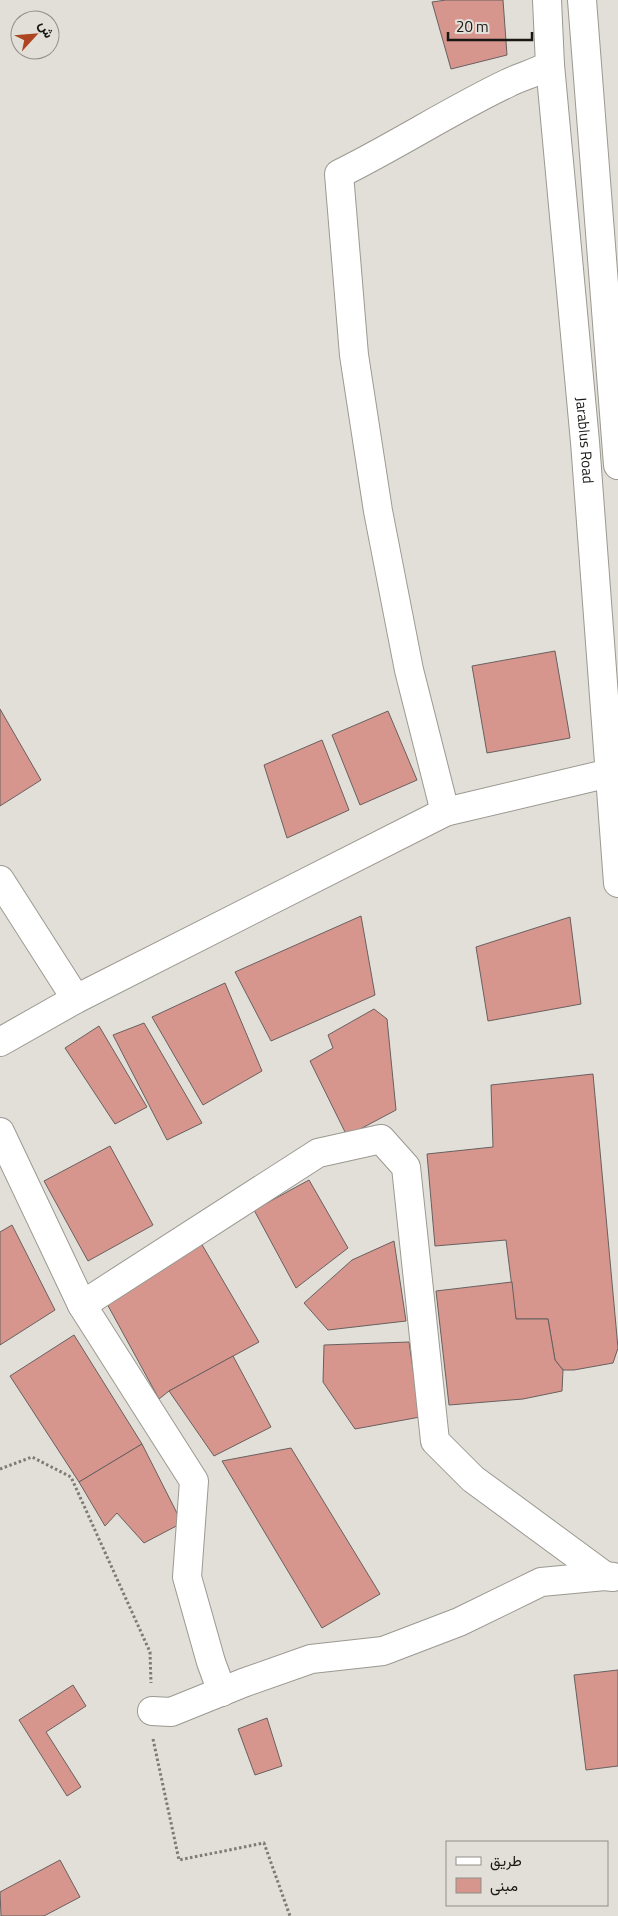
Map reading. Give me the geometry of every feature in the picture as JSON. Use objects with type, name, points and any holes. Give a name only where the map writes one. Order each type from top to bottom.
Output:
[{"type":"street","name":"Jarablus Road","points":[[547,0],[550,64],[614,773],[618,883]]},
{"type":"street","name":"Jarablus Road","points":[[582,0],[618,465]]},
{"type":"street","points":[[445,812],[409,670],[378,511],[354,355],[339,174],[510,81],[536,73],[550,64]]},
{"type":"street","points":[[0,1042],[76,999],[445,812],[614,773]]},
{"type":"street","points":[[0,880],[76,999]]},
{"type":"street","points":[[0,1132],[82,1305],[194,1481],[187,1577],[211,1662],[222,1692]]},
{"type":"street","points":[[82,1305],[318,1154],[380,1140],[406,1167],[435,1441],[473,1479],[611,1577]]},
{"type":"street","points":[[152,1711],[171,1712],[311,1659],[383,1651],[459,1622],[542,1582],[611,1577]]},
{"type":"building","points":[[446,0],[503,0],[507,55],[451,69],[432,2]]},
{"type":"building","points":[[555,651],[570,738],[487,753],[472,666]]},
{"type":"building","points":[[0,709],[41,780],[0,806]]},
{"type":"building","points":[[388,711],[417,780],[360,805],[332,735]]},
{"type":"building","points":[[322,740],[349,810],[287,838],[264,765]]},
{"type":"building","points":[[361,916],[375,995],[271,1041],[235,972]]},
{"type":"building","points":[[570,917],[581,1004],[488,1021],[476,947]]},
{"type":"building","points":[[225,983],[262,1071],[203,1105],[152,1017]]},
{"type":"building","points":[[374,1009],[387,1019],[396,1110],[347,1136],[310,1061],[333,1048],[328,1035]]},
{"type":"building","points":[[144,1023],[202,1123],[167,1140],[113,1035]]},
{"type":"building","points":[[99,1026],[147,1107],[115,1124],[65,1048]]},
{"type":"building","points":[[593,1074],[618,1348],[613,1363],[574,1370],[563,1370],[555,1360],[548,1319],[516,1319],[506,1240],[435,1246],[427,1154],[493,1147],[491,1085]]},
{"type":"building","points":[[110,1146],[153,1225],[88,1261],[44,1181]]},
{"type":"building","points":[[309,1180],[348,1248],[296,1288],[254,1210]]},
{"type":"building","points":[[12,1225],[55,1310],[0,1345],[0,1232]]},
{"type":"building","points":[[394,1241],[406,1321],[328,1330],[304,1303],[352,1260]]},
{"type":"building","points":[[201,1243],[259,1342],[169,1391],[159,1399],[106,1302]]},
{"type":"building","points":[[512,1282],[516,1319],[548,1319],[555,1360],[563,1370],[562,1391],[523,1399],[449,1405],[436,1291]]},
{"type":"building","points":[[74,1335],[142,1444],[79,1482],[10,1376]]},
{"type":"building","points":[[409,1342],[420,1417],[355,1429],[323,1382],[324,1345]]},
{"type":"building","points":[[233,1356],[271,1427],[214,1456],[169,1391]]},
{"type":"building","points":[[142,1444],[182,1523],[144,1543],[117,1513],[105,1526],[79,1482]]},
{"type":"building","points":[[291,1448],[380,1594],[322,1628],[222,1461]]},
{"type":"building","points":[[618,1670],[618,1766],[586,1770],[574,1675]]},
{"type":"building","points":[[73,1685],[86,1706],[46,1732],[81,1787],[67,1796],[19,1720]]},
{"type":"building","points":[[267,1718],[282,1766],[255,1775],[238,1729]]},
{"type":"building","points":[[60,1860],[80,1897],[44,1916],[1,1916],[0,1892]]}]
